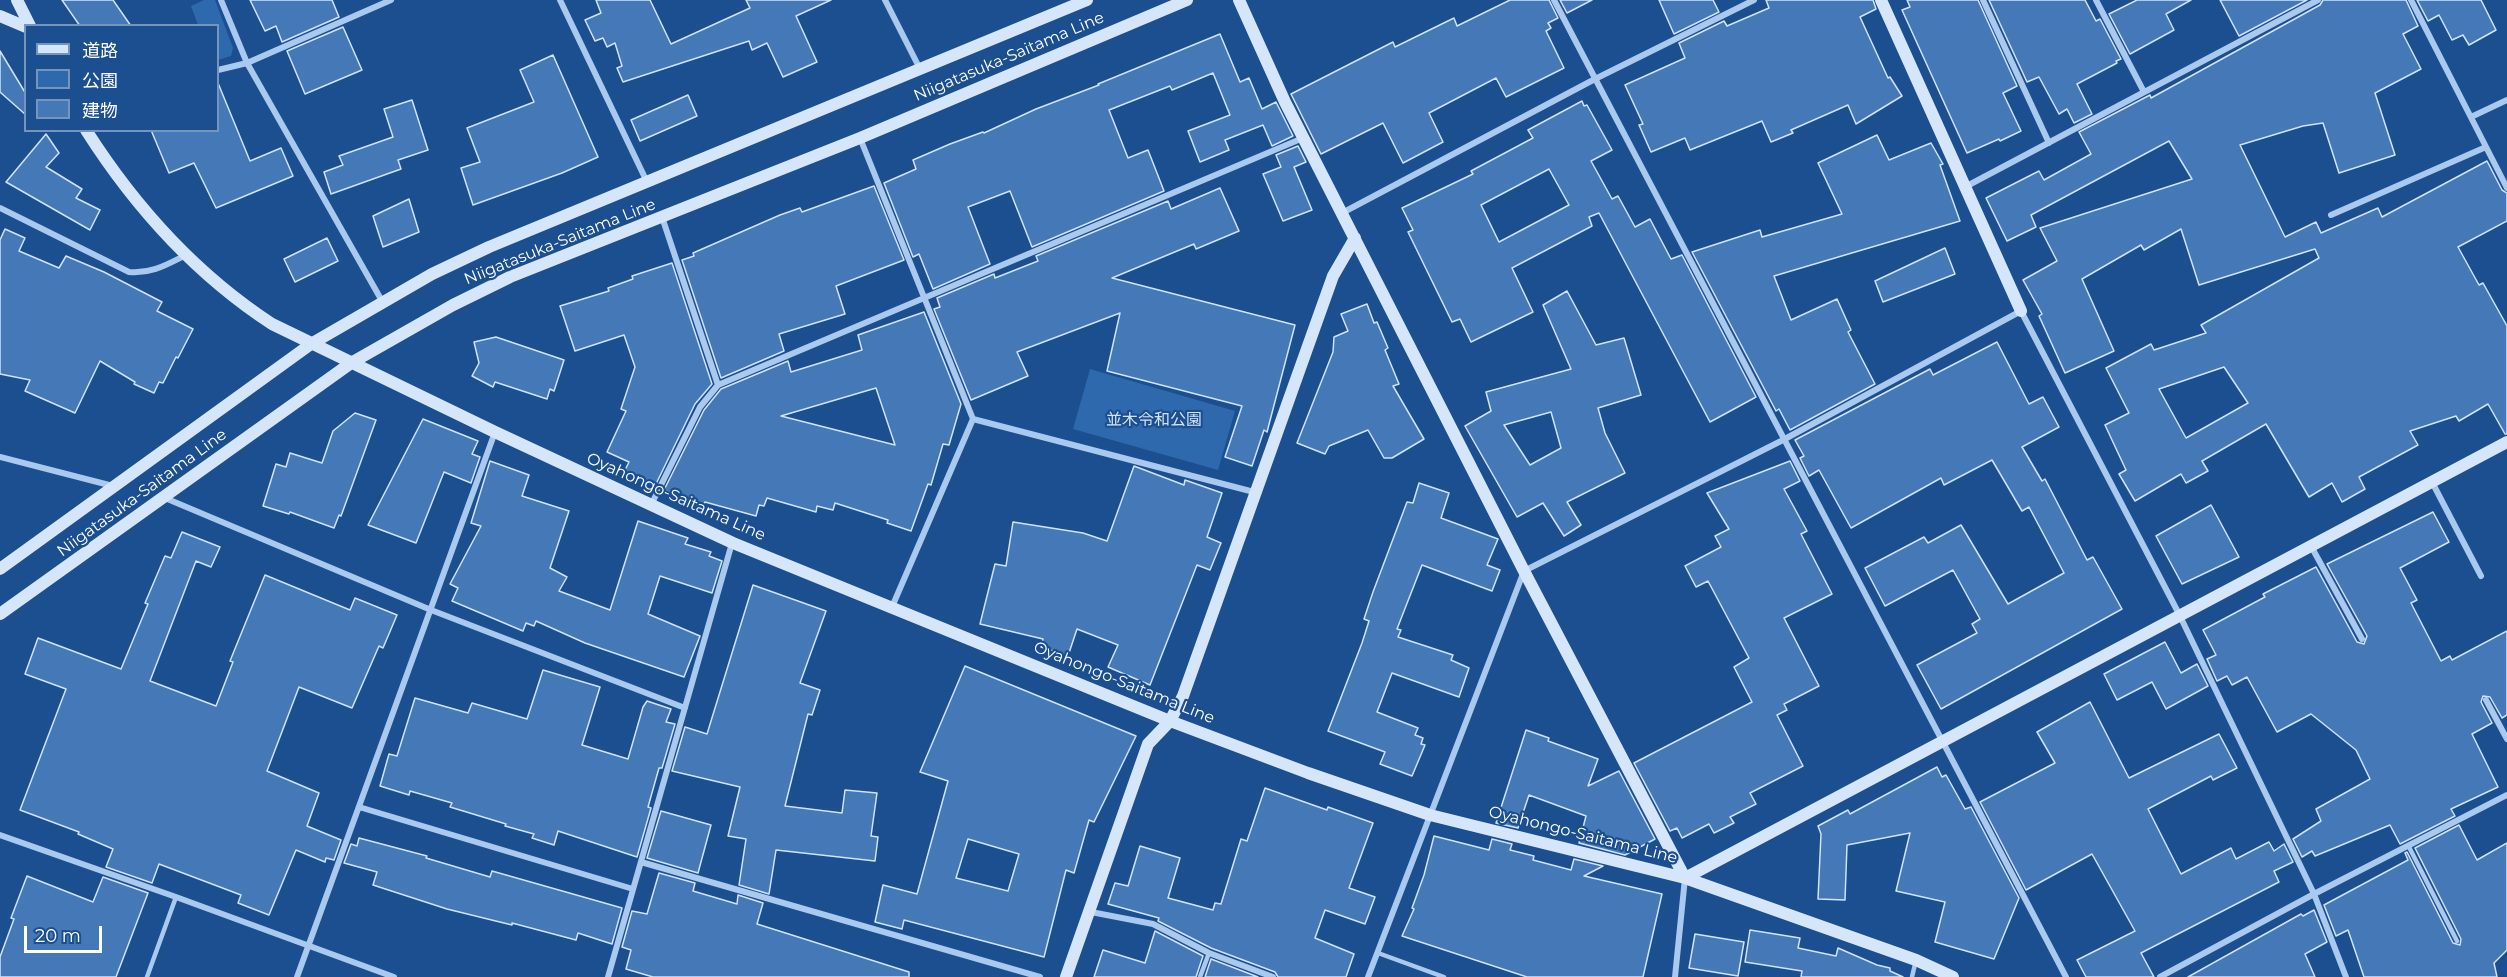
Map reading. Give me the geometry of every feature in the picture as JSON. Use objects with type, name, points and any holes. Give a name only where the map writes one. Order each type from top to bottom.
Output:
[{"type":"main road","points":[[18,0],[29,24]]},
{"type":"main road","name":"Niigatasuka-Saitama Line","points":[[0,569],[311,344],[432,274],[489,247],[1087,0]]},
{"type":"main road","name":"Niigatasuka-Saitama Line","points":[[0,615],[351,363],[453,305],[510,277],[860,138],[1187,0]]},
{"type":"main road","points":[[1239,0],[1285,102],[1524,571],[1685,878],[1943,739],[2507,442]]},
{"type":"main road","points":[[1881,0],[2021,311]]},
{"type":"main road","points":[[0,16],[24,26]]},
{"type":"main road","name":"Oyahongo-Saitama Line","points":[[87,132],[105,160],[143,208],[186,255],[242,304],[272,324],[495,432],[733,543],[1170,721],[1308,773],[1430,815],[1685,878],[1916,960],[1953,977]]},
{"type":"main road","points":[[1066,977],[1148,744],[1170,721],[1183,696],[1333,276],[1355,238]]},
{"type":"street","points":[[221,0],[247,63],[382,301]]},
{"type":"street","points":[[219,70],[247,63],[391,0]]},
{"type":"street","points":[[560,0],[647,183]]},
{"type":"street","points":[[885,0],[920,70]]},
{"type":"street","points":[[1554,0],[2066,977]]},
{"type":"street","points":[[1342,213],[1595,79],[1754,0]]},
{"type":"street","points":[[1983,0],[2049,143]]},
{"type":"street","points":[[2096,0],[2144,92]]},
{"type":"street","points":[[1964,187],[2318,0]]},
{"type":"street","points":[[2411,0],[2507,188]]},
{"type":"street","points":[[2471,117],[2507,100]]},
{"type":"street","points":[[651,505],[700,407],[718,385],[1304,137]]},
{"type":"street","points":[[860,138],[973,419],[892,608]]},
{"type":"street","points":[[2331,215],[2486,147]]},
{"type":"street","points":[[0,208],[129,272],[143,273],[159,269],[186,255]]},
{"type":"street","points":[[662,218],[718,385]]},
{"type":"street","points":[[1368,977],[1524,571],[1783,440],[2021,311],[2179,614],[2314,894],[2346,977]]},
{"type":"street","points":[[973,419],[1254,492]]},
{"type":"street","points":[[297,977],[495,432]]},
{"type":"street","points":[[0,457],[115,487]]},
{"type":"street","points":[[2431,482],[2481,576]]},
{"type":"street","points":[[164,497],[431,610],[685,708]]},
{"type":"street","points":[[608,977],[733,543]]},
{"type":"street","points":[[2311,545],[2362,639]]},
{"type":"street","points":[[2486,700],[2507,739]]},
{"type":"street","points":[[2160,977],[2314,894],[2507,795]]},
{"type":"street","points":[[359,807],[633,889]]},
{"type":"street","points":[[0,835],[394,977]]},
{"type":"street","points":[[641,862],[1040,977]]},
{"type":"street","points":[[1674,977],[1685,878]]},
{"type":"street","points":[[1090,912],[1153,924],[1209,953],[1273,977]]},
{"type":"lane","points":[[2409,847],[2457,941]]},
{"type":"lane","points":[[147,977],[176,897]]},
{"type":"lane","points":[[1200,977],[1209,953]]},
{"type":"lane","points":[[1378,953],[1444,977]]},
{"type":"lane","points":[[1912,977],[1916,960]]},
{"type":"green space","points":[[204,0],[215,0],[233,48],[231,56],[219,60],[219,24],[198,24],[191,6]]},
{"type":"green space","name":"並木令和公園","points":[[1090,369],[1235,411],[1218,470],[1073,429]]},
{"type":"building","points":[[62,0],[113,0],[130,24],[79,24]]},
{"type":"building","points":[[250,0],[332,0],[339,17],[282,42],[276,26],[265,31]]},
{"type":"building","points":[[596,0],[650,0],[671,44],[750,8],[746,0],[831,0],[796,16],[817,62],[783,77],[767,43],[752,50],[749,41],[623,82],[617,68],[622,66],[615,43],[607,47],[603,38],[595,41],[585,20],[601,13]]},
{"type":"building","points":[[1510,0],[1549,0],[1558,18],[1548,23],[1551,28],[1546,31],[1564,68],[1506,97],[1496,78],[1429,113],[1443,142],[1403,163],[1383,123],[1321,154],[1291,94],[1393,42],[1395,47],[1454,18],[1457,26]]},
{"type":"building","points":[[1560,0],[1592,0],[1567,13]]},
{"type":"building","points":[[1659,0],[1713,0],[1719,12],[1674,34]]},
{"type":"building","points":[[1766,0],[1873,0],[1876,9],[1860,17],[1888,78],[1890,77],[1902,96],[1856,124],[1848,105],[1791,130],[1793,133],[1771,142],[1762,121],[1690,150],[1685,138],[1651,152],[1639,125],[1643,124],[1625,85],[1685,58],[1679,43],[1724,21],[1727,26],[1769,8]]},
{"type":"building","points":[[1907,0],[1978,0],[2017,86],[2003,93],[2021,131],[1967,153],[1902,10],[1910,7]]},
{"type":"building","points":[[1989,0],[2085,0],[2096,21],[2100,19],[2121,59],[2077,84],[2092,114],[2074,123],[2067,109],[2059,114],[2039,77],[2027,82]]},
{"type":"building","points":[[2137,0],[2191,0],[2166,14],[2174,30],[2130,54],[2109,14]]},
{"type":"building","points":[[2220,0],[2307,0],[2239,36]]},
{"type":"building","points":[[2323,0],[2406,0],[2418,26],[2403,34],[2421,69],[2375,93],[2395,155],[2339,173],[2323,123],[2303,126],[2240,145],[2285,237],[2316,222],[2321,233],[2378,208],[2382,217],[2487,161],[2502,190],[2507,193],[2507,221],[2458,247],[2479,285],[2483,283],[2507,326],[2507,434],[2488,404],[2459,421],[2456,416],[2410,431],[2418,445],[2359,477],[2365,489],[2342,502],[2332,483],[2309,497],[2266,424],[2202,461],[2208,471],[2186,483],[2181,474],[2135,501],[2119,474],[2126,470],[2105,425],[2129,413],[2106,368],[2151,344],[2154,350],[2206,333],[2201,325],[2319,258],[2315,249],[2199,285],[2181,229],[2144,250],[2141,245],[2082,279],[2114,351],[2065,373],[2039,316],[2042,314],[2023,280],[2057,261],[2040,228],[2192,179],[2169,141],[2031,215],[2036,227],[2007,241],[1986,198],[2039,171],[2044,180],[2091,154],[2079,132],[2150,95],[2151,98],[2320,5]],"holes":[[[2224,367],[2248,403],[2186,438],[2159,389]]]},
{"type":"building","points":[[2417,0],[2481,0],[2496,30],[2469,45],[2463,35],[2452,40],[2439,15],[2428,21]]},
{"type":"building","points":[[343,27],[362,70],[305,94],[287,51]]},
{"type":"building","points":[[1220,34],[1240,82],[1249,78],[1262,109],[1276,102],[1293,136],[1272,146],[1263,125],[1225,140],[1229,150],[1200,162],[1188,131],[1230,115],[1213,73],[1172,90],[1170,86],[1109,110],[1128,158],[1148,150],[1164,191],[1032,247],[1010,191],[968,207],[990,264],[933,289],[919,254],[913,257],[884,183],[916,169],[913,160],[950,144],[984,133],[1036,109]]},
{"type":"building","points":[[0,51],[24,91],[24,113],[0,92]]},
{"type":"building","points":[[553,55],[598,157],[562,173],[473,205],[461,168],[480,162],[467,128],[534,102],[520,70]]},
{"type":"building","points":[[219,85],[250,161],[281,148],[293,176],[216,208],[194,163],[169,173],[152,132],[219,132]]},
{"type":"building","points":[[688,95],[697,116],[640,141],[631,120]]},
{"type":"building","points":[[412,100],[428,150],[398,160],[401,169],[331,194],[324,172],[343,165],[339,156],[393,137],[384,109]]},
{"type":"building","points":[[1582,101],[1584,106],[1587,105],[1612,150],[1591,161],[1612,199],[1618,196],[1635,227],[1650,219],[1671,259],[1682,255],[1756,397],[1710,422],[1599,213],[1589,217],[1592,226],[1512,268],[1533,312],[1471,342],[1460,319],[1452,322],[1408,232],[1413,230],[1402,208],[1473,174],[1471,171],[1533,138],[1528,130]],"holes":[[[1549,169],[1569,205],[1499,242],[1481,205]]]},
{"type":"building","points":[[46,134],[59,153],[46,167],[82,189],[76,198],[100,210],[90,230],[6,182]]},
{"type":"building","points":[[1877,135],[1889,160],[1931,143],[1943,164],[1940,165],[1960,221],[1774,276],[1791,320],[1837,299],[1851,330],[1848,332],[1875,384],[1790,430],[1779,409],[1776,411],[1692,252],[1760,230],[1762,237],[1842,214],[1818,163]]},
{"type":"building","points":[[1298,146],[1306,162],[1294,167],[1312,210],[1283,221],[1263,174],[1281,167],[1276,155]]},
{"type":"building","points":[[874,186],[904,260],[836,286],[845,314],[779,334],[784,351],[721,378],[682,260],[780,215],[800,208],[802,212]]},
{"type":"building","points":[[1220,188],[1239,231],[1196,249],[1194,244],[1112,278],[1295,325],[1267,432],[1264,430],[1252,466],[1225,457],[1242,406],[1107,371],[1120,313],[1017,352],[1028,376],[971,400],[934,309],[940,307],[937,298],[994,274],[995,278],[1038,261],[1036,256],[1168,201],[1171,209]]},
{"type":"building","points":[[409,199],[419,232],[383,247],[373,216]]},
{"type":"building","points":[[5,229],[25,238],[19,251],[59,268],[66,256],[104,272],[162,302],[157,311],[193,329],[163,383],[159,382],[154,393],[134,384],[135,382],[100,361],[75,413],[25,391],[30,380],[0,374],[0,240]]},
{"type":"building","points":[[327,238],[338,261],[295,282],[284,259]]},
{"type":"building","points":[[1945,248],[1955,274],[1883,302],[1875,281]]},
{"type":"building","points":[[672,263],[712,384],[695,404],[655,486],[624,472],[629,462],[607,452],[626,411],[621,409],[635,367],[624,335],[575,351],[560,306],[609,291],[608,288],[633,279],[632,276]]},
{"type":"building","points":[[1567,291],[1596,345],[1624,338],[1641,395],[1598,408],[1605,433],[1625,473],[1567,502],[1581,525],[1564,536],[1543,503],[1517,517],[1465,426],[1491,411],[1486,392],[1571,369],[1543,305]],"holes":[[[1551,412],[1561,448],[1530,465],[1504,425]]]},
{"type":"building","points":[[1367,304],[1374,323],[1377,322],[1388,348],[1385,350],[1399,384],[1393,386],[1424,439],[1392,458],[1384,458],[1368,430],[1329,446],[1325,454],[1297,443],[1333,352],[1334,337],[1348,331],[1341,314]]},
{"type":"building","points":[[924,312],[961,404],[949,445],[943,444],[931,485],[928,484],[911,531],[887,523],[888,520],[835,503],[833,510],[817,506],[816,512],[767,498],[764,506],[759,505],[756,516],[705,502],[702,507],[664,490],[704,410],[721,389],[788,361],[791,372],[862,350],[858,335]],"holes":[[[876,388],[895,445],[781,416]]]},
{"type":"building","points":[[496,337],[564,360],[554,391],[550,389],[547,399],[495,382],[493,387],[472,376],[479,363],[474,342]]},
{"type":"building","points":[[1997,342],[2029,404],[2043,397],[2059,427],[2022,447],[2042,481],[2045,479],[2087,560],[2093,557],[2122,609],[1941,709],[1917,665],[1977,633],[1972,624],[1980,619],[1953,570],[1885,606],[1865,568],[1924,537],[1928,543],[1961,525],[2008,604],[2064,573],[2029,507],[2022,511],[1992,460],[1944,485],[1941,478],[1851,528],[1819,470],[1809,476],[1800,458],[1804,456],[1795,440],[1930,369],[1933,375]]},
{"type":"building","points":[[355,413],[376,420],[341,516],[339,515],[334,528],[290,512],[289,514],[263,506],[276,464],[286,467],[290,453],[322,463],[333,431]]},
{"type":"building","points":[[423,419],[478,441],[472,454],[480,457],[471,483],[444,472],[416,543],[368,525]]},
{"type":"building","points":[[490,461],[529,475],[522,496],[569,511],[550,568],[567,577],[559,591],[610,610],[638,521],[688,538],[685,544],[711,552],[709,556],[722,561],[712,593],[660,576],[648,614],[700,636],[684,677],[585,643],[536,621],[534,626],[526,623],[523,631],[452,601],[458,588],[450,584],[481,526],[471,523]]},
{"type":"building","points":[[1790,461],[1800,481],[1784,489],[1807,531],[1801,534],[1832,594],[1784,618],[1819,686],[1784,704],[1787,710],[1777,715],[1803,766],[1750,793],[1756,804],[1730,817],[1734,823],[1714,833],[1709,824],[1682,838],[1677,828],[1670,831],[1634,763],[1752,702],[1734,667],[1749,658],[1708,581],[1696,587],[1685,566],[1721,547],[1715,536],[1729,529],[1707,493]]},
{"type":"building","points":[[1134,466],[1184,485],[1185,480],[1222,493],[1207,537],[1221,543],[1210,570],[1197,565],[1150,685],[1108,667],[1118,645],[1077,629],[1068,656],[1041,647],[1043,639],[980,624],[995,564],[1006,566],[1013,522],[1083,533],[1107,541]]},
{"type":"building","points":[[1419,483],[1449,493],[1441,518],[1498,539],[1487,565],[1500,570],[1492,591],[1422,565],[1397,629],[1401,630],[1398,637],[1453,655],[1451,660],[1469,668],[1459,697],[1392,673],[1377,712],[1418,728],[1415,735],[1423,738],[1421,744],[1425,745],[1412,776],[1380,764],[1385,752],[1328,731],[1362,643],[1369,621],[1364,619],[1373,592],[1407,502],[1413,503]]},
{"type":"building","points":[[2211,505],[2239,557],[2182,584],[2156,536]]},
{"type":"building","points":[[2433,512],[2449,542],[2400,568],[2417,600],[2411,603],[2441,661],[2450,656],[2452,660],[2507,631],[2507,715],[2502,718],[2490,697],[2483,696],[2481,702],[2492,723],[2472,734],[2498,787],[2451,809],[2455,816],[2400,844],[2390,825],[2315,856],[2312,851],[2302,857],[2293,839],[2321,821],[2316,809],[2370,779],[2356,750],[2311,714],[2277,732],[2247,677],[2232,685],[2227,676],[2217,681],[2207,659],[2216,655],[2203,630],[2265,597],[2263,594],[2316,567],[2357,642],[2364,644],[2367,636],[2327,564]]},
{"type":"building","points":[[182,532],[220,547],[211,567],[196,561],[150,681],[216,706],[233,662],[230,661],[265,575],[350,610],[355,598],[397,615],[383,648],[379,646],[352,708],[299,687],[267,771],[319,793],[307,826],[341,840],[334,860],[326,858],[325,862],[296,850],[269,915],[238,903],[241,895],[159,864],[152,883],[106,867],[113,849],[78,834],[79,832],[20,810],[66,689],[25,674],[38,638],[121,669],[165,556],[171,558]]},
{"type":"building","points":[[753,585],[826,611],[800,683],[820,690],[812,715],[808,714],[785,806],[842,813],[845,790],[877,793],[871,836],[878,837],[875,861],[776,850],[769,894],[739,885],[746,839],[728,836],[740,787],[672,771],[685,727],[707,734]]},
{"type":"building","points":[[2165,642],[2181,673],[2197,664],[2208,686],[2166,709],[2152,682],[2117,700],[2104,674]]},
{"type":"building","points":[[965,666],[1136,736],[1094,822],[1089,820],[1074,873],[1066,870],[1044,957],[904,920],[902,929],[875,922],[883,885],[917,894],[948,781],[920,772]],"holes":[[[968,839],[1019,854],[1008,891],[956,878]]]},
{"type":"building","points":[[543,670],[600,687],[582,745],[628,759],[643,707],[647,701],[671,709],[666,722],[675,724],[662,768],[659,768],[648,807],[651,808],[637,857],[558,831],[554,845],[532,838],[534,834],[450,807],[452,803],[410,791],[409,795],[380,786],[389,754],[397,756],[415,698],[468,713],[472,703],[527,719]]},
{"type":"building","points":[[2090,702],[2129,778],[2219,734],[2237,768],[2213,780],[2211,776],[2148,809],[2181,874],[2231,848],[2236,859],[2269,842],[2274,851],[2284,844],[2293,862],[2274,871],[2279,882],[2141,953],[2154,977],[2086,977],[2077,960],[2135,931],[2092,854],[2026,890],[1980,802],[2055,763],[2037,732]]},
{"type":"building","points":[[1526,730],[1549,738],[1548,741],[1598,759],[1588,786],[1619,771],[1655,839],[1625,855],[1579,843],[1586,816],[1529,795],[1518,828],[1496,823]]},
{"type":"building","points":[[1937,767],[1942,777],[1946,775],[1965,809],[1971,807],[2019,898],[1994,959],[1935,942],[1945,902],[1896,891],[1910,833],[1847,845],[1845,900],[1818,899],[1821,834],[1818,826],[1848,810],[1850,814]]},
{"type":"building","points":[[1265,788],[1327,810],[1328,807],[1373,823],[1349,888],[1375,897],[1365,924],[1325,910],[1315,938],[1354,954],[1346,977],[1278,977],[1275,972],[1211,948],[1158,921],[1159,918],[1108,904],[1115,883],[1128,886],[1140,846],[1180,858],[1168,898],[1213,910],[1215,903],[1221,904],[1241,839],[1247,841]]},
{"type":"building","points":[[661,811],[711,825],[698,873],[647,858]]},
{"type":"building","points":[[2459,825],[2477,860],[2507,843],[2507,950],[2494,963],[2497,977],[2364,977],[2348,930],[2336,936],[2324,905],[2408,860],[2405,853],[2407,852],[2453,943],[2460,945],[2461,939],[2415,848]]},
{"type":"building","points":[[1434,836],[1489,850],[1492,839],[1512,844],[1510,850],[1534,856],[1533,860],[1571,870],[1574,859],[1603,866],[1584,876],[1662,894],[1643,977],[1527,977],[1402,936],[1414,909],[1412,908],[1424,875]]},
{"type":"building","points":[[359,838],[427,856],[426,858],[490,877],[492,871],[622,908],[612,944],[578,933],[576,940],[447,909],[373,885],[377,872],[344,863],[351,844],[357,846]]},
{"type":"building","points":[[659,873],[695,883],[693,891],[737,904],[738,895],[763,903],[757,924],[909,972],[909,977],[653,977],[626,969],[631,950],[622,947],[632,911],[647,914]]},
{"type":"building","points":[[27,876],[93,902],[103,877],[148,893],[116,977],[0,977],[0,957],[14,919],[11,918]]},
{"type":"building","points":[[2314,910],[2327,942],[2305,954],[2315,977],[2188,977],[2301,914],[2303,916]]},
{"type":"building","points":[[1750,930],[1800,938],[1798,948],[1836,956],[1838,948],[1877,965],[1890,968],[1890,971],[1903,977],[1801,977],[1802,971],[1745,962]]},
{"type":"building","points":[[1155,931],[1203,956],[1196,977],[1094,977],[1103,950],[1145,963]]},
{"type":"building","points":[[1695,934],[1744,942],[1738,976],[1689,968]]},
{"type":"building","points":[[1211,959],[1258,977],[1205,977]]}]
